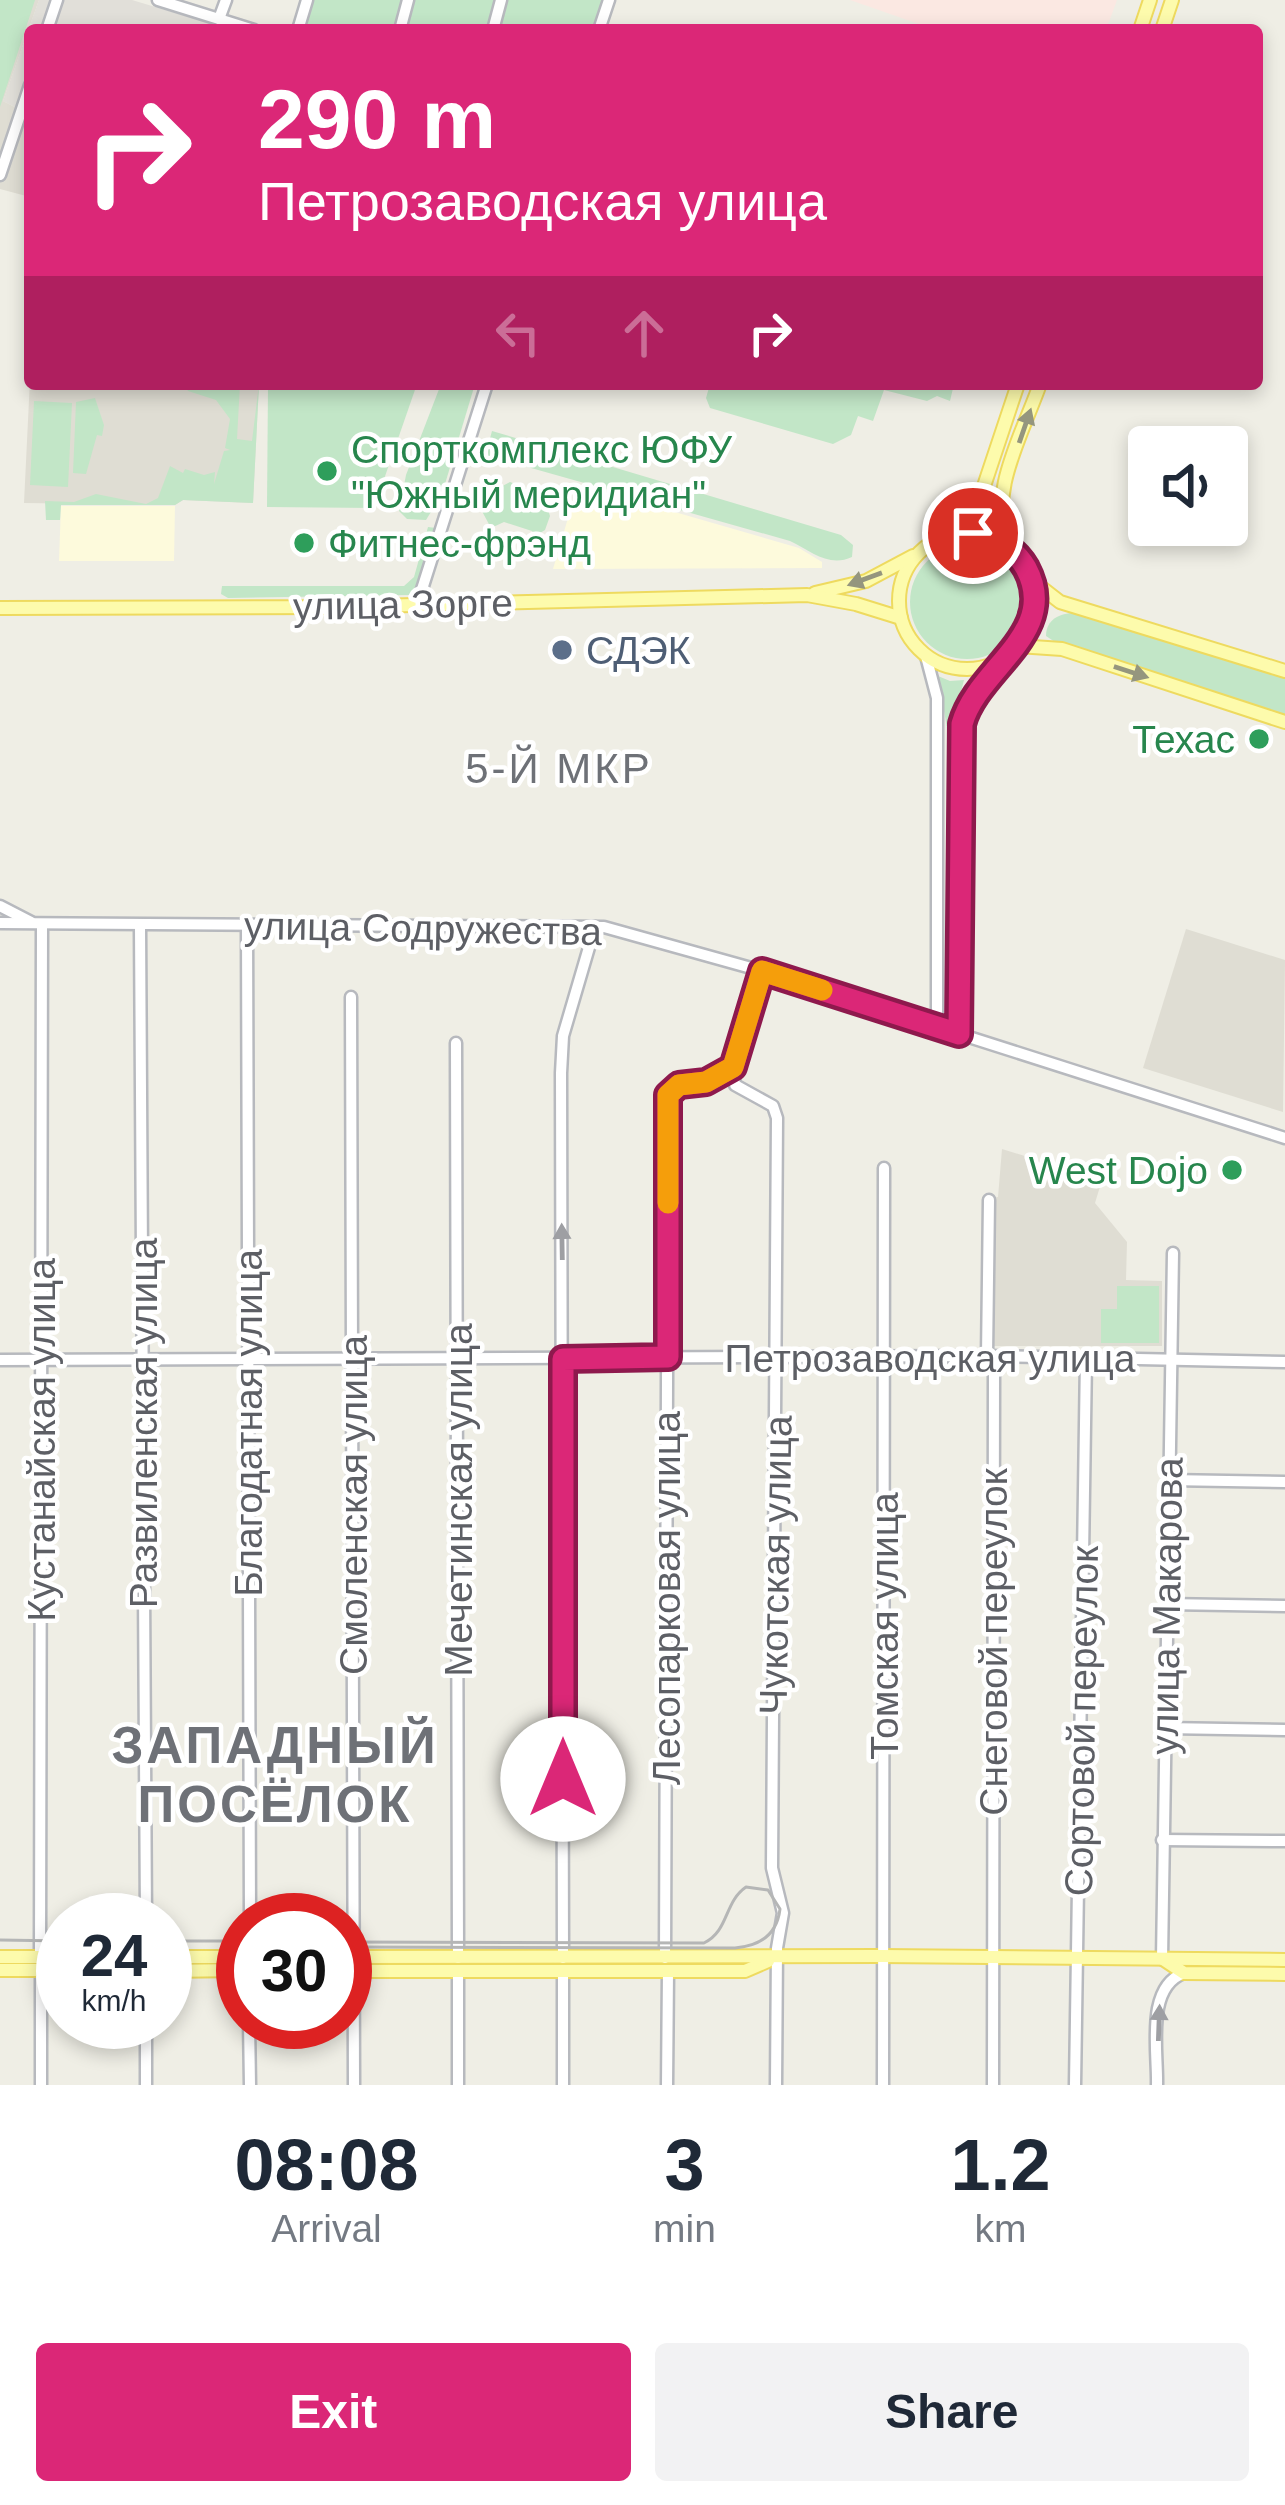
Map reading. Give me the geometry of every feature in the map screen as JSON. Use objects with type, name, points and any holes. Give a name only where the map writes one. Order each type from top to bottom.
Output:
[{"type":"main road","points":[[1016,390],[984,486],[952,534],[919,553],[905,572],[899,595],[901,618],[926,656],[964,669],[983,667],[1018,646],[1034,615],[1032,580]]},
{"type":"main road","points":[[1038,390],[1002,500],[1003,530],[1032,580],[1060,602],[1285,670]]},
{"type":"main road","points":[[952,534],[973,533],[1011,548]]},
{"type":"main road","name":"улица Зорге","points":[[806,596],[866,580],[919,553]]},
{"type":"main road","name":"улица Зорге","points":[[0,608],[806,596],[901,618]]},
{"type":"main road","points":[[1018,646],[1062,649],[1285,722]]},
{"type":"main road","points":[[0,1957],[36,1963]]},
{"type":"main road","points":[[372,1964],[666,1965],[745,1971],[777,1957],[1285,1960]]},
{"type":"main road","points":[[1162,1959],[1184,1973],[1285,1974]]},
{"type":"main road","points":[[0,1970],[36,1965]]},
{"type":"street","points":[[158,0],[235,24]]},
{"type":"street","points":[[219,19],[226,0]]},
{"type":"street","points":[[0,176],[24,104]]},
{"type":"street","points":[[417,604],[485,390]]},
{"type":"street","points":[[926,656],[937,698],[937,1027]]},
{"type":"street","points":[[959,1034],[962,724],[971,697],[1002,659]]},
{"type":"street","name":"улица Содружества","points":[[0,906],[38,923]]},
{"type":"street","name":"улица Содружества","points":[[0,923],[595,926],[762,971],[1285,1138]]},
{"type":"street","name":"Кустанайская улица","points":[[38,923],[40,1893]]},
{"type":"street","name":"Развиленская улица","points":[[140,926],[146,1893]]},
{"type":"street","name":"Благодатная улица","points":[[247,926],[250,1893]]},
{"type":"street","points":[[563,2085],[563,1036],[595,926]]},
{"type":"street","points":[[733,1067],[762,971]]},
{"type":"street","name":"Смоленская улица","points":[[349,1893],[351,997]]},
{"type":"street","name":"Мечетинская улица","points":[[456,1042],[458,2085]]},
{"type":"street","name":"Лесопарковая улица","points":[[668,2085],[668,1095],[679,1085],[706,1082],[733,1067]]},
{"type":"street","name":"Чукотская улица","points":[[733,1067],[735,1085],[772,1106],[777,1118],[772,1868],[783,1913],[777,1957],[776,2085]]},
{"type":"street","name":"Томская улица","points":[[884,1168],[884,2085]]},
{"type":"street","name":"Снеговой переулок","points":[[988,1200],[987,1356],[994,1369],[993,2085]]},
{"type":"street","name":"улица Макарова","points":[[1162,1959],[1173,1253]]},
{"type":"street","name":"Петрозаводская улица","points":[[0,1360],[987,1356],[1285,1362]]},
{"type":"street","name":"Сортовой переулок","points":[[1075,2085],[1086,1358]]},
{"type":"street","points":[[1168,1480],[1285,1482]]},
{"type":"street","points":[[1166,1604],[1285,1606]]},
{"type":"street","points":[[1164,1729],[1285,1730]]},
{"type":"street","points":[[1162,1840],[1285,1841]]},
{"type":"street","points":[[1157,2085],[1160,1994],[1184,1973]]},
{"type":"street","name":"Кустанайская улица","points":[[41,2049],[41,2085]]},
{"type":"street","points":[[146,2049],[146,2085]]},
{"type":"street","points":[[250,2049],[250,2085]]},
{"type":"street","name":"Смоленская улица","points":[[353,2049],[354,2085]]},
{"type":"shaded area","points":[[0,0],[39,0],[30,24],[24,24],[24,42],[3,101],[24,112],[24,195],[0,189]]},
{"type":"shaded area","points":[[39,0],[132,0],[212,24],[30,24]]},
{"type":"shaded area","points":[[850,0],[1117,0],[1108,24],[919,24]]},
{"type":"shaded area","points":[[24,42],[24,112],[3,101]]},
{"type":"shaded area","points":[[29,390],[259,390],[253,503],[24,503]]},
{"type":"shaded area","points":[[578,484],[799,548],[822,562],[822,568],[553,569]]},
{"type":"shaded area","points":[[61,506],[175,506],[174,561],[59,561]]},
{"type":"shaded area","points":[[1186,929],[1285,960],[1283,1112],[1143,1068]]},
{"type":"shaded area","points":[[1002,1149],[1102,1180],[1095,1203],[1127,1242],[1126,1280],[1162,1281],[1162,1346],[992,1346],[992,1198],[998,1197]]},
{"type":"green space","points":[[0,0],[35,0],[24,24],[0,107]]},
{"type":"green space","points":[[311,0],[604,0],[597,24],[304,24]]},
{"type":"green space","points":[[240,390],[237,439],[252,441],[259,390],[253,503],[183,500],[175,505],[61,505],[60,520],[46,520],[45,501],[74,502],[96,494],[146,504],[158,498],[170,466],[183,473],[185,469],[204,475],[215,472],[214,484],[224,451],[230,450],[225,448],[230,419],[216,400],[188,391]]},
{"type":"green space","name":"Спорткомплекс ЮФУ \"Южный меридиан\"","points":[[268,390],[415,390],[374,508],[267,507]]},
{"type":"green space","points":[[439,390],[473,390],[442,494],[426,520],[407,519],[399,511],[406,475]]},
{"type":"green space","points":[[708,390],[884,390],[873,421],[858,416],[851,435],[833,444],[710,408]]},
{"type":"green space","points":[[884,390],[953,390],[950,401],[937,396],[927,401]]},
{"type":"green space","points":[[95,398],[104,425],[102,436],[97,435],[86,474],[73,473],[76,402]]},
{"type":"green space","points":[[34,401],[72,403],[68,487],[30,485]]},
{"type":"green space","points":[[492,431],[841,535],[853,545],[852,557],[828,559],[790,541],[478,453],[475,443],[489,442]]},
{"type":"green space","points":[[510,482],[535,494],[547,509],[550,516],[545,530],[535,536],[504,522],[491,528],[476,500]]},
{"type":"green space","points":[[428,527],[436,528],[418,589],[410,595],[228,598],[221,594],[222,586],[404,586],[414,577]]},
{"type":"green space","points":[[967,545],[989,550],[1007,562],[1019,580],[1024,602],[1019,624],[1007,642],[989,654],[967,659],[945,654],[927,642],[915,624],[910,602],[915,580],[927,562],[945,550]]},
{"type":"green space","points":[[1078,613],[1285,676],[1285,715],[1046,636],[1056,617]]},
{"type":"green space","points":[[938,676],[964,680],[954,719],[949,1024],[945,1013],[948,734]]},
{"type":"green space","points":[[1117,1286],[1159,1286],[1159,1343],[1101,1343],[1101,1309],[1117,1309]]},
{"type":"tram line","points":[[372,1942],[704,1943],[718,1931],[746,1887],[768,1890],[780,1909],[766,1937],[735,1948],[372,1947]]},
{"type":"tram line","points":[[0,1940],[36,1941]]},
{"type":"tram line","points":[[192,1941],[216,1941]]},
{"type":"slow traffic","points":[[668,1203],[668,1095],[679,1085],[706,1082],[733,1067],[762,971],[822,990]]},
{"type":"place","name":"Спорткомплекс ЮФУ \"Южный меридиан\"","points":[[327,471]]},
{"type":"place","name":"Фитнес-фрэнд","points":[[304,543]]},
{"type":"place","name":"СДЭК","points":[[562,650]]},
{"type":"place","name":"Техас","points":[[1259,739]]},
{"type":"place","name":"West Dojo","points":[[1232,1170]]},
{"type":"district","name":"5-Й МКР","points":[[559,768]]},
{"type":"district","name":"ЗАПАДНЫЙ ПОСЁЛОК","points":[[275,1774]]},
{"type":"route","points":[[563,1779],[563,1359],[668,1357],[668,1095],[679,1085],[706,1082],[733,1067],[762,971],[959,1034],[962,724],[971,697],[1028,632],[1035,598],[1024,563],[1011,548],[973,533]]}]
